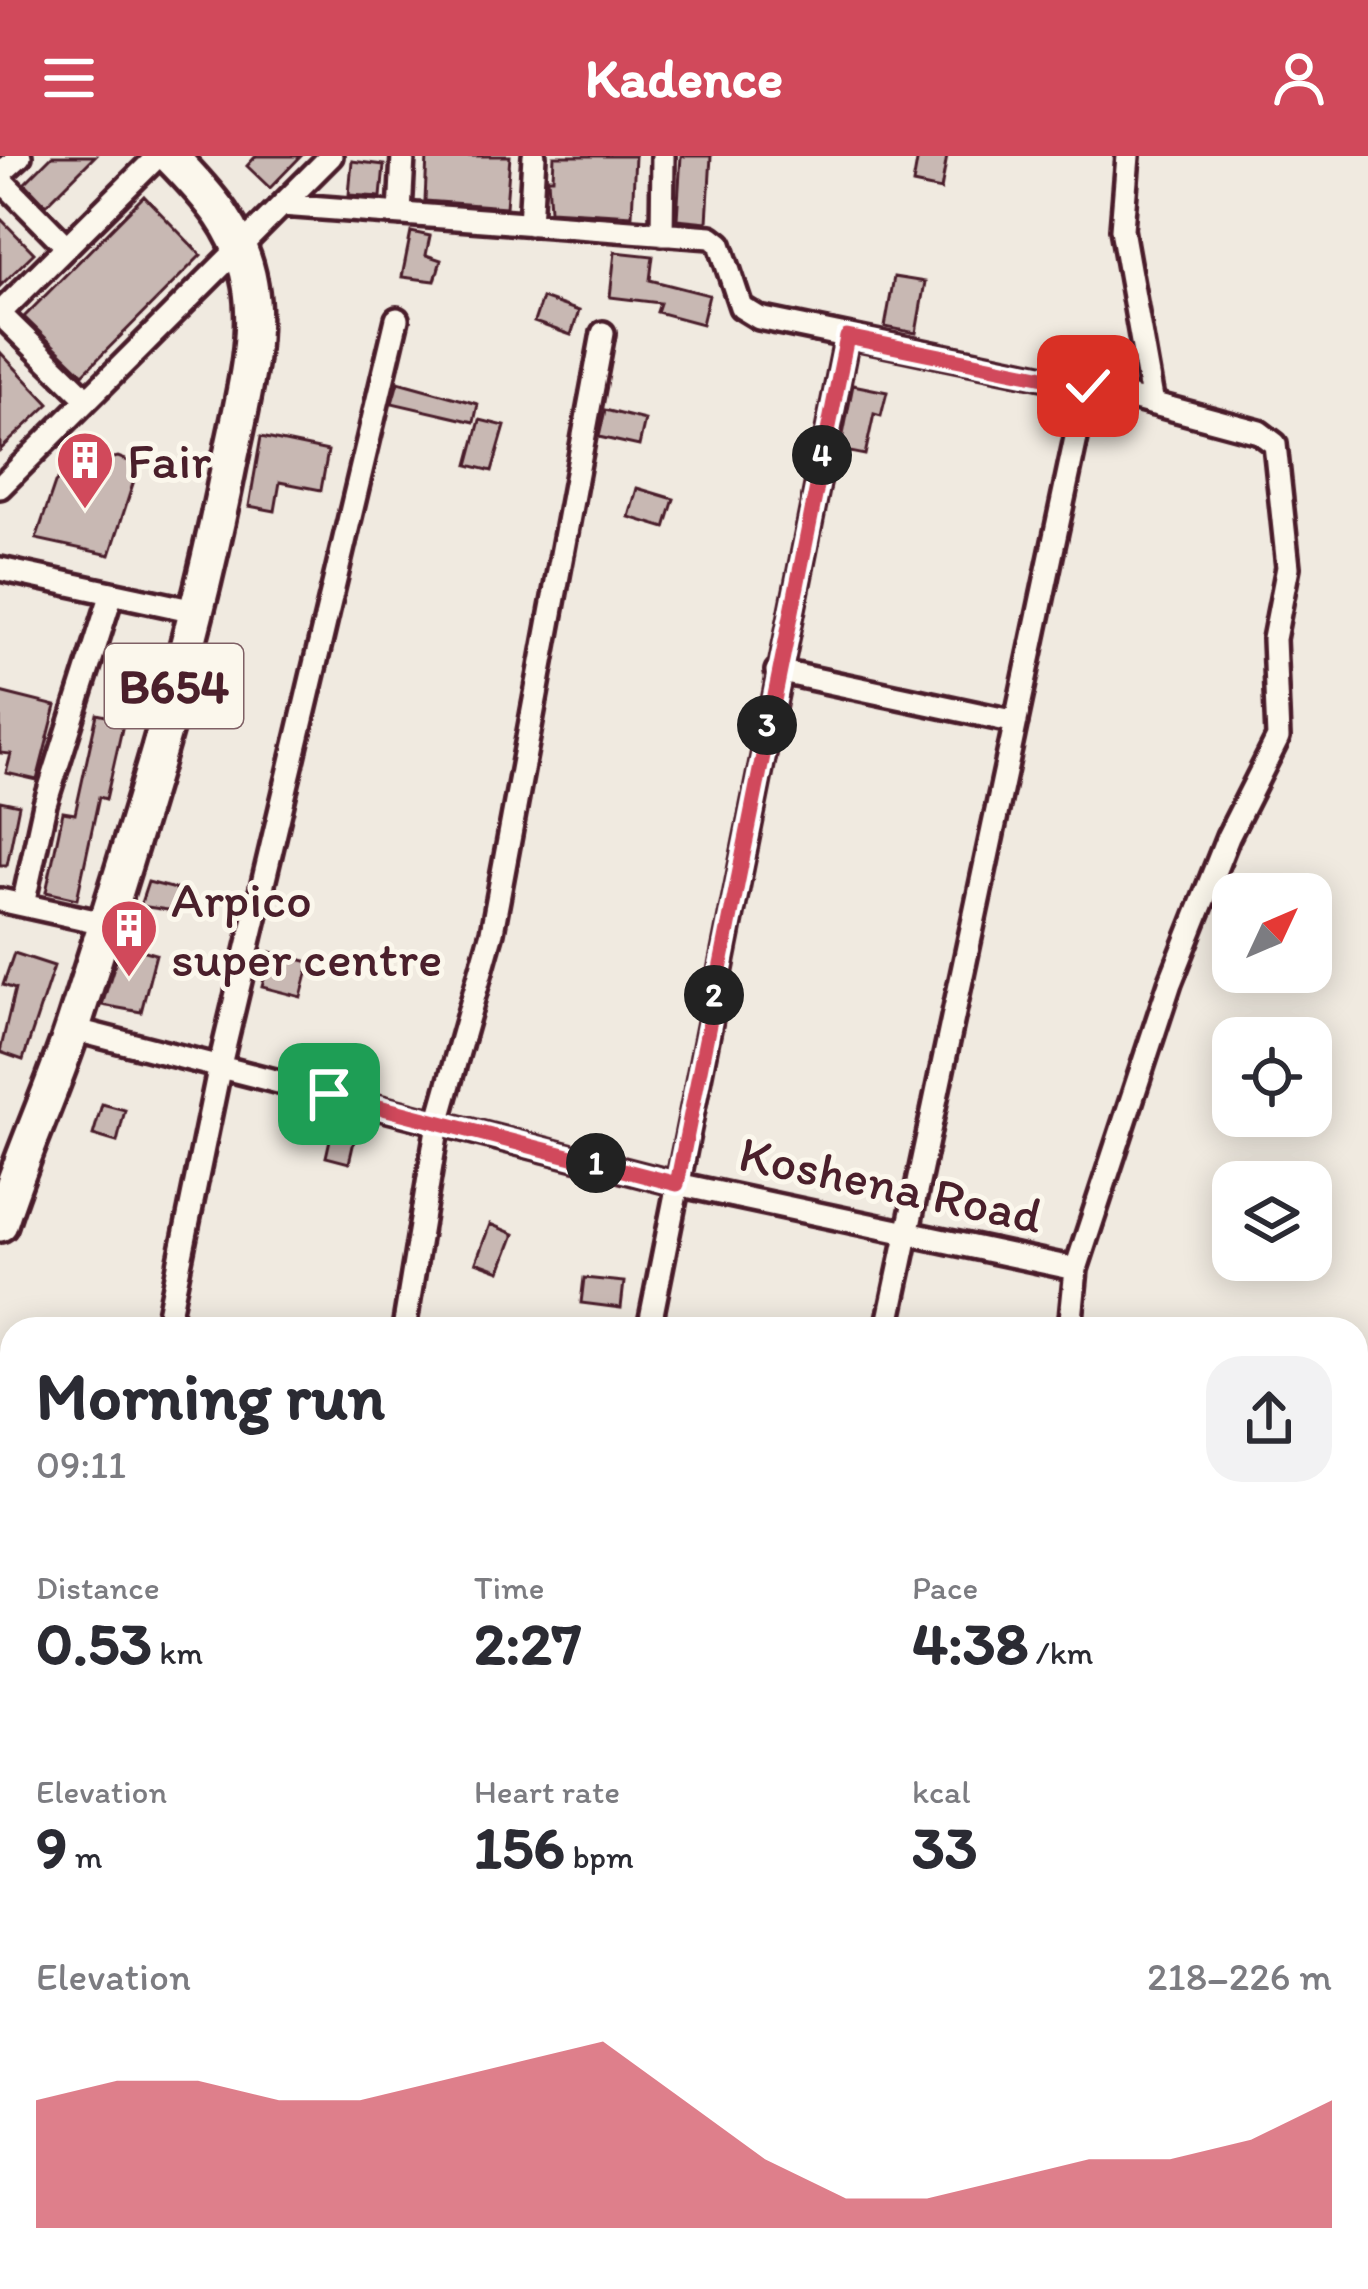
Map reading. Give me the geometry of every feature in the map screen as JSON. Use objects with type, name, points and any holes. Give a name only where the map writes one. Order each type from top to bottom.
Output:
[{"type":"main road","name":"B654","points":[[0,1223],[72,1029],[134,835],[195,611],[242,398],[251,291],[240,244],[213,201],[170,156]]},
{"type":"street","points":[[20,156],[0,177],[65,246]]},
{"type":"street","points":[[87,398],[0,313],[158,156]]},
{"type":"street","points":[[0,487],[331,156]]},
{"type":"street","points":[[400,214],[403,156]]},
{"type":"street","points":[[530,224],[534,156]]},
{"type":"street","points":[[662,233],[663,156]]},
{"type":"street","points":[[1128,156],[1122,230],[1153,404]]},
{"type":"street","points":[[282,206],[711,237],[720,244],[741,307],[759,318],[1088,386],[1259,432],[1280,454],[1288,567],[1274,639],[1278,738],[1228,837],[1170,983],[1076,1269]]},
{"type":"street","points":[[168,1317],[220,1065],[397,319]]},
{"type":"street","points":[[406,1317],[438,1123],[492,932],[603,333]]},
{"type":"street","points":[[651,1317],[847,337]]},
{"type":"street","points":[[890,1317],[1088,386]]},
{"type":"street","points":[[0,569],[195,611]]},
{"type":"street","points":[[23,905],[45,804],[112,592]]},
{"type":"street","points":[[777,671],[1016,722]]},
{"type":"street","points":[[0,900],[104,923]]},
{"type":"street","name":"Koshena Road","points":[[72,1029],[677,1184],[1076,1269],[1071,1317]]},
{"type":"building","points":[[52,156],[95,156],[46,205],[25,183]]},
{"type":"building","points":[[256,156],[301,156],[270,188],[247,166]]},
{"type":"building","points":[[427,156],[510,156],[506,207],[425,201]]},
{"type":"building","points":[[554,156],[635,156],[632,215],[550,210],[548,178],[553,178]]},
{"type":"building","points":[[681,156],[711,156],[707,222],[677,219]]},
{"type":"building","points":[[918,156],[947,156],[941,190],[913,184]]},
{"type":"building","points":[[352,161],[384,165],[381,197],[349,195]]},
{"type":"building","points":[[144,196],[201,255],[83,374],[24,317]]},
{"type":"building","points":[[0,218],[34,253],[0,286]]},
{"type":"building","points":[[411,232],[430,236],[426,255],[441,260],[435,281],[402,277]]},
{"type":"building","points":[[615,252],[653,256],[650,280],[709,295],[702,324],[657,312],[660,303],[610,297]]},
{"type":"building","points":[[894,277],[925,282],[916,333],[885,327]]},
{"type":"building","points":[[542,298],[579,311],[571,335],[534,322]]},
{"type":"building","points":[[0,352],[49,404],[0,450]]},
{"type":"building","points":[[398,382],[478,404],[474,422],[392,403]]},
{"type":"building","points":[[853,385],[887,392],[881,416],[874,414],[865,455],[840,450]]},
{"type":"building","points":[[605,410],[645,420],[639,446],[599,437]]},
{"type":"building","points":[[480,420],[505,426],[492,471],[468,465]]},
{"type":"building","points":[[261,437],[328,451],[321,490],[280,482],[275,511],[249,506]]},
{"type":"building","name":"Fair","points":[[85,453],[101,461],[118,457],[139,465],[110,555],[36,539],[55,483]]},
{"type":"building","points":[[637,488],[674,499],[665,528],[629,517]]},
{"type":"building","points":[[0,692],[56,706],[37,780],[6,773],[11,754],[0,753]]},
{"type":"building","points":[[97,714],[124,720],[106,799],[99,797],[77,899],[46,892],[63,812],[75,814]]},
{"type":"building","points":[[0,801],[19,805],[7,865],[0,865]]},
{"type":"building","points":[[148,882],[180,890],[175,911],[140,906]]},
{"type":"building","name":"Arpico super centre","points":[[121,944],[156,954],[141,1012],[102,1005]]},
{"type":"building","points":[[271,952],[310,962],[301,997],[262,987]]},
{"type":"building","points":[[14,953],[54,966],[23,1060],[0,1052],[15,989],[3,985]]},
{"type":"building","points":[[102,1104],[125,1110],[117,1142],[93,1135]]},
{"type":"building","points":[[334,1122],[357,1128],[349,1163],[326,1157]]},
{"type":"building","points":[[490,1224],[514,1234],[500,1271],[476,1262]]},
{"type":"building","points":[[584,1278],[624,1282],[621,1308],[581,1303]]},
{"type":"place","name":"Fair","points":[[85,511]]},
{"type":"place","name":"Arpico super centre","points":[[129,979]]},
{"type":"route","points":[[329,1094],[677,1184],[847,337],[1088,386]]}]
